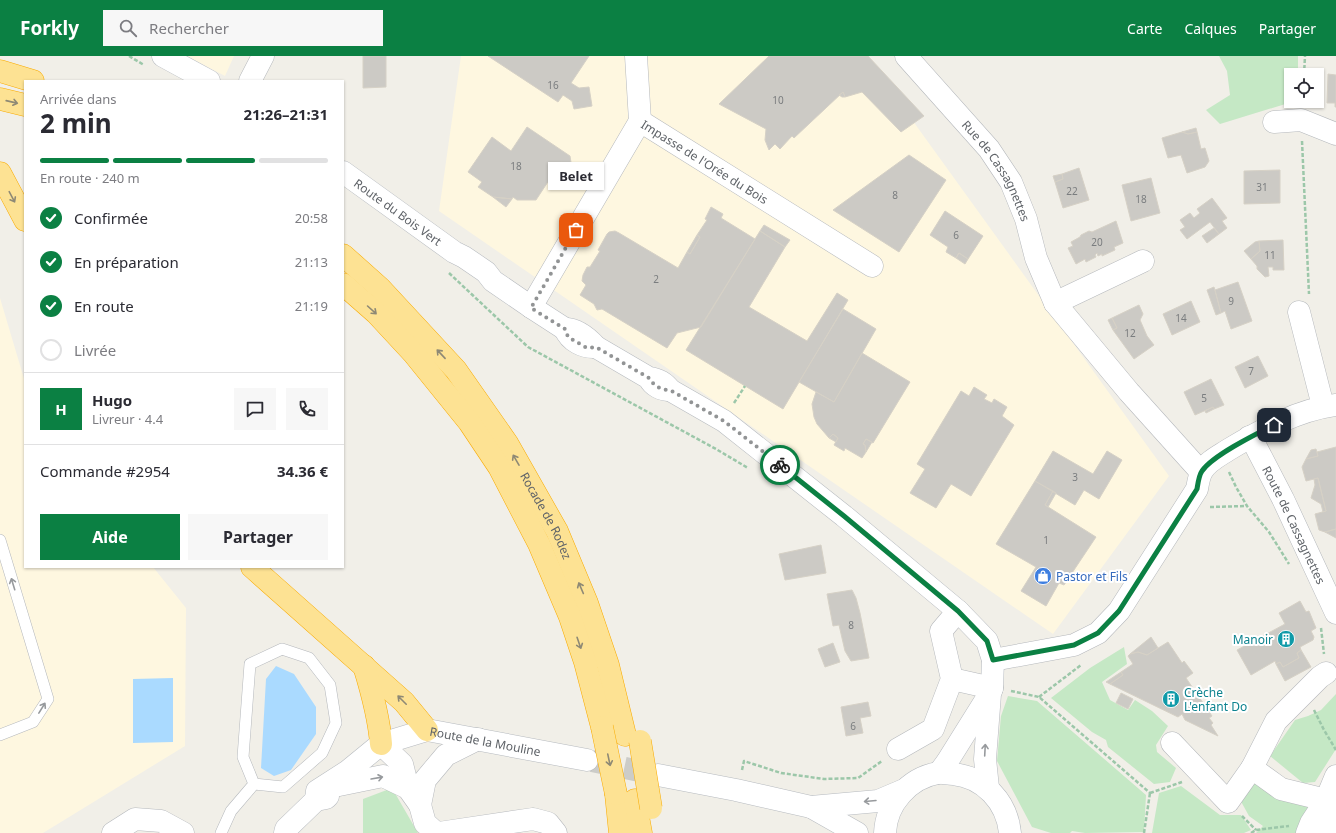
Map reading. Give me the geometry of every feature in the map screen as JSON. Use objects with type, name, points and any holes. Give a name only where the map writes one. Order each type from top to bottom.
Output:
[{"type":"highway","points":[[0,71],[30,80]]},
{"type":"highway","points":[[0,99],[24,105]]},
{"type":"highway","points":[[0,173],[24,218]]},
{"type":"highway","name":"Rocade de Rodez","points":[[344,256],[380,288],[456,370],[507,443],[557,531],[587,602],[633,738],[634,801],[620,833]]},
{"type":"highway","name":"Rocade de Rodez","points":[[344,285],[376,313],[414,354],[469,422],[499,467],[539,544],[570,617],[585,662],[602,727],[634,801],[641,833]]},
{"type":"highway","points":[[344,304],[401,354],[440,398],[476,450],[511,511],[544,577],[570,617]]},
{"type":"highway","points":[[253,568],[404,702],[427,730]]},
{"type":"highway","points":[[364,666],[376,706],[381,744]]},
{"type":"highway","points":[[634,801],[653,833]]},
{"type":"street","points":[[164,56],[207,80]]},
{"type":"street","points":[[251,80],[263,56]]},
{"type":"street","points":[[636,56],[640,121]]},
{"type":"street","name":"Rue de Cassagnettes","points":[[906,56],[989,149],[1011,182],[1026,219],[1036,258],[1055,303],[1129,392],[1201,472]]},
{"type":"street","points":[[1274,122],[1301,120],[1336,134]]},
{"type":"street","name":"Impasse de l'Orée du Bois","points":[[531,308],[640,121],[872,266]]},
{"type":"street","name":"Route du Bois Vert","points":[[344,173],[450,261],[461,262],[487,280],[493,281],[531,308]]},
{"type":"street","points":[[1055,303],[1143,261]]},
{"type":"street","points":[[531,308],[565,329],[568,337],[587,348],[596,347],[649,378],[652,384],[664,390],[670,390],[724,421],[844,516],[958,611],[987,641],[993,660],[997,691],[985,758],[988,788]]},
{"type":"street","points":[[993,660],[1074,645],[1098,633],[1119,611],[1197,489],[1201,472],[1209,462],[1249,437],[1286,419],[1329,405],[1298,312]]},
{"type":"street","name":"Route de Cassagnettes","points":[[1249,437],[1256,447],[1283,499],[1328,578],[1328,619]]},
{"type":"street","points":[[898,749],[933,728],[952,679],[941,631],[958,611]]},
{"type":"street","points":[[1172,743],[1228,802],[1252,768],[1276,721],[1320,677],[1326,673]]},
{"type":"street","points":[[952,679],[997,691]]},
{"type":"street","points":[[939,773],[997,691]]},
{"type":"street","name":"Route de la Mouline","points":[[281,832],[316,800],[326,798],[344,778],[381,744],[427,730],[587,760]]},
{"type":"street","points":[[414,796],[446,755],[478,739]]},
{"type":"street","points":[[381,744],[402,764],[425,823],[436,833]]},
{"type":"street","points":[[1252,768],[1281,789],[1326,800]]},
{"type":"street","points":[[811,807],[878,801],[907,788],[925,777],[939,773],[961,775],[975,780],[988,788],[1000,802],[1009,826],[1028,833]]},
{"type":"street","points":[[658,775],[736,790],[811,807],[857,833]]},
{"type":"street","points":[[344,778],[384,776],[414,796]]},
{"type":"street","points":[[1315,830],[1336,776]]},
{"type":"street","points":[[885,833],[887,816],[890,808],[900,794],[907,788]]},
{"type":"street","points":[[113,833],[135,819],[161,821],[183,833]]},
{"type":"street","points":[[439,833],[533,819],[548,823],[556,833]]},
{"type":"lane","points":[[0,540],[48,699],[33,722],[0,735]]},
{"type":"lane","points":[[282,649],[309,658],[330,685],[336,723],[322,753],[283,787],[254,784],[244,757],[250,664],[282,649]]},
{"type":"lane","points":[[221,833],[232,811],[254,784]]},
{"type":"path","points":[[1304,68],[1305,56]]},
{"type":"path","points":[[1298,312],[1309,298],[1301,120]]},
{"type":"path","points":[[450,261],[528,346],[716,449],[754,472]]},
{"type":"path","points":[[734,404],[745,386]]},
{"type":"path","points":[[1222,454],[1236,487],[1247,506],[1269,532],[1291,568]]},
{"type":"path","points":[[1326,673],[1328,619]]},
{"type":"path","points":[[997,691],[1039,697],[1150,793]]},
{"type":"path","points":[[1306,691],[1324,730],[1336,750]]},
{"type":"path","points":[[741,774],[744,761],[781,773],[824,779],[858,778],[898,749]]},
{"type":"path","points":[[1150,793],[1202,775]]},
{"type":"path","points":[[1144,833],[1150,793]]},
{"type":"path","points":[[1251,833],[1256,830],[1315,830]]},
{"type":"shaded area","points":[[187,56],[234,56],[225,76]]},
{"type":"shaded area","points":[[461,56],[866,56],[1169,476],[1053,634],[439,211]]},
{"type":"shaded area","points":[[0,298],[24,379],[24,568],[154,568],[186,608],[185,746],[43,833],[0,833]]},
{"type":"green space","points":[[1219,56],[1298,56],[1298,68],[1284,68],[1284,104],[1220,124],[1206,110],[1230,95],[1227,71]]},
{"type":"green space","points":[[1124,647],[1127,664],[1102,682],[1110,700],[1128,710],[1135,700],[1152,711],[1168,726],[1156,745],[1157,752],[1176,768],[1170,782],[1154,784],[1108,747],[1106,740],[1092,732],[1051,698],[1090,668]]},
{"type":"green space","points":[[1336,694],[1336,749],[1315,782],[1303,783],[1270,756],[1295,720],[1321,710]]},
{"type":"green space","points":[[1008,696],[1037,701],[1146,795],[1144,832],[1085,833],[1072,831],[1070,833],[1051,833],[1032,827],[997,761],[1001,716]]},
{"type":"green space","points":[[1252,782],[1288,795],[1309,808],[1301,833],[1256,833],[1263,826],[1249,816],[1238,796]]},
{"type":"green space","points":[[1181,786],[1220,815],[1241,815],[1251,830],[1244,833],[1152,833],[1159,793]]},
{"type":"green space","points":[[392,788],[418,833],[363,833],[363,799]]},
{"type":"water","points":[[276,666],[294,674],[316,707],[316,734],[291,770],[274,776],[261,768],[266,679]]},
{"type":"water","points":[[173,678],[173,742],[133,743],[133,679]]},
{"type":"building","points":[[363,56],[386,56],[386,87],[363,88]]},
{"type":"building","points":[[488,56],[589,56],[571,83],[579,88],[589,87],[592,106],[574,109],[572,101],[563,95],[558,102]]},
{"type":"building","points":[[769,56],[868,56],[924,116],[901,132],[862,92],[845,97],[843,92],[794,138],[792,136],[780,149],[775,144],[769,150],[765,140],[766,129],[719,104]]},
{"type":"building","points":[[1328,74],[1336,75],[1336,107],[1335,103],[1327,103]]},
{"type":"building","points":[[843,92],[845,97],[839,95]]},
{"type":"building","points":[[527,127],[570,156],[572,169],[561,162],[536,200],[517,200],[513,197],[512,199],[493,197],[478,187],[482,182],[468,172],[492,137],[511,151]]},
{"type":"building","points":[[1196,128],[1197,132],[1188,134],[1182,132]]},
{"type":"building","points":[[1182,132],[1188,134],[1197,132],[1201,149],[1205,148],[1209,161],[1205,167],[1187,173],[1181,155],[1168,158],[1162,138]]},
{"type":"building","points":[[909,155],[946,180],[899,252],[833,210]]},
{"type":"building","points":[[1079,168],[1089,200],[1063,208],[1055,182],[1063,179],[1062,174]]},
{"type":"building","points":[[1280,170],[1280,203],[1244,204],[1244,171]]},
{"type":"building","points":[[1062,174],[1063,179],[1055,182],[1053,176]]},
{"type":"building","points":[[1151,178],[1160,213],[1131,221],[1122,185]]},
{"type":"building","points":[[493,197],[512,199],[506,207]]},
{"type":"building","points":[[1212,198],[1227,218],[1222,221],[1227,228],[1219,234],[1210,222],[1187,239],[1180,230],[1185,227],[1180,220],[1190,213],[1194,218],[1200,213],[1197,209]]},
{"type":"building","points":[[711,207],[723,214],[721,218],[755,239],[701,327],[677,333],[667,348],[602,309],[597,310],[594,304],[580,295],[586,285],[582,281],[583,275],[587,267],[590,267],[600,251],[598,250],[609,232],[615,231],[619,233],[678,268],[687,252],[690,254],[700,237],[697,235],[707,220],[705,219]]},
{"type":"building","points":[[945,211],[983,236],[968,259],[959,253],[956,258],[946,252],[948,247],[930,235]]},
{"type":"building","points":[[1116,221],[1123,243],[1114,247],[1115,250],[1102,256],[1102,254],[1098,256],[1097,253],[1095,255],[1096,257],[1086,262],[1085,259],[1076,264],[1068,248],[1073,246],[1071,242],[1089,231],[1092,232]]},
{"type":"building","points":[[764,225],[790,240],[785,247],[760,231]]},
{"type":"building","points":[[1214,228],[1219,234],[1207,243],[1202,236]]},
{"type":"building","points":[[760,231],[785,247],[749,307],[807,341],[837,293],[848,300],[783,409],[686,350]]},
{"type":"building","points":[[697,235],[700,237],[690,254],[687,252]]},
{"type":"building","points":[[1283,240],[1284,270],[1273,270],[1273,267],[1268,267],[1269,276],[1265,277],[1257,269],[1257,266],[1251,259],[1260,251],[1259,241]]},
{"type":"building","points":[[1259,241],[1260,251],[1251,259],[1244,251],[1255,242]]},
{"type":"building","points":[[959,253],[968,259],[965,264],[956,258]]},
{"type":"building","points":[[1238,282],[1252,321],[1231,329],[1225,311],[1221,313],[1215,290]]},
{"type":"building","points":[[1214,287],[1221,313],[1216,315],[1207,290]]},
{"type":"building","points":[[1191,301],[1200,322],[1172,335],[1163,314]]},
{"type":"building","points":[[1139,305],[1143,314],[1140,320],[1147,336],[1154,345],[1134,359],[1113,330],[1117,328],[1112,318]]},
{"type":"building","points":[[843,309],[876,329],[834,402],[799,382]]},
{"type":"building","points":[[1112,318],[1117,328],[1113,330],[1108,320]]},
{"type":"building","points":[[862,353],[910,382],[873,443],[866,439],[863,444],[865,445],[866,452],[862,458],[845,448],[844,451],[834,445],[838,438],[833,434],[829,438],[817,424],[814,417],[812,404],[816,392],[834,402]]},
{"type":"building","points":[[1258,356],[1268,376],[1245,388],[1235,367]]},
{"type":"building","points":[[1211,379],[1224,405],[1214,409],[1213,407],[1195,415],[1184,392]]},
{"type":"building","points":[[974,387],[987,395],[984,399],[992,403],[994,399],[1007,407],[1002,416],[1014,425],[971,496],[951,484],[936,508],[910,493],[925,469],[917,464],[961,391],[969,396]]},
{"type":"building","points":[[1213,407],[1214,409],[1206,413],[1205,411]]},
{"type":"building","points":[[833,434],[838,438],[836,442],[829,438]]},
{"type":"building","points":[[866,439],[872,442],[866,452],[865,445],[863,444]]},
{"type":"building","points":[[1336,447],[1336,529],[1325,532],[1319,530],[1315,514],[1326,511],[1318,478],[1306,481],[1302,467],[1306,459],[1318,456],[1317,452]]},
{"type":"building","points":[[1316,449],[1318,456],[1306,459],[1311,450]]},
{"type":"building","points":[[1053,451],[1093,474],[1107,451],[1122,460],[1099,499],[1084,490],[1075,505],[1035,481]]},
{"type":"building","points":[[1318,478],[1326,511],[1323,512],[1321,504],[1311,498],[1315,485],[1314,479]]},
{"type":"building","points":[[1035,481],[1053,491],[1045,505],[1096,537],[1064,585],[1059,583],[1046,606],[1021,591],[1036,567],[996,544]]},
{"type":"building","points":[[1053,491],[1056,493],[1048,507],[1045,505]]},
{"type":"building","points":[[1336,529],[1336,538],[1325,532]]},
{"type":"building","points":[[821,545],[826,573],[785,580],[779,554]]},
{"type":"building","points":[[852,590],[860,613],[869,658],[851,661],[845,651],[839,625],[833,626],[827,594]]},
{"type":"building","name":"Manoir","points":[[1300,601],[1306,612],[1309,611],[1316,628],[1311,631],[1314,637],[1313,640],[1300,647],[1301,650],[1297,653],[1299,658],[1283,667],[1280,662],[1276,664],[1275,661],[1251,675],[1237,650],[1285,624],[1279,613]]},
{"type":"building","points":[[1151,637],[1158,648],[1147,655],[1138,652],[1130,654]]},
{"type":"building","name":"Crèche L'enfant Do","points":[[1168,642],[1182,663],[1184,661],[1193,673],[1186,678],[1212,716],[1209,718],[1213,723],[1211,725],[1218,736],[1185,720],[1182,714],[1178,717],[1110,684],[1123,675],[1121,672],[1133,664],[1128,656],[1130,654],[1138,652],[1147,655]]},
{"type":"building","points":[[833,643],[840,662],[825,667],[818,649]]},
{"type":"building","points":[[1301,650],[1311,667],[1285,681],[1276,664],[1280,662],[1283,667],[1299,658],[1297,653]]},
{"type":"building","points":[[1121,672],[1123,675],[1110,684],[1106,682]]},
{"type":"building","points":[[1121,693],[1133,699],[1128,709],[1116,703]]},
{"type":"building","points":[[868,702],[871,716],[860,718],[863,733],[846,736],[841,707]]},
{"type":"tunnel","points":[[592,761],[658,775]]},
{"type":"way so far","points":[[576,230],[531,308],[565,329],[568,337],[587,348],[596,347],[649,378],[652,384],[664,390],[670,390],[724,421],[780,465]]},
{"type":"place","name":"Belet","points":[[576,230]]},
{"type":"place","name":"Pastor et Fils","points":[[1043,576]]},
{"type":"place","name":"Manoir","points":[[1286,639]]},
{"type":"place","name":"Crèche L'enfant Do","points":[[1171,699]]},
{"type":"route","points":[[780,465],[958,611],[987,641],[993,660],[1074,645],[1098,633],[1119,611],[1197,489],[1201,472],[1209,462],[1249,437],[1274,425]]}]
